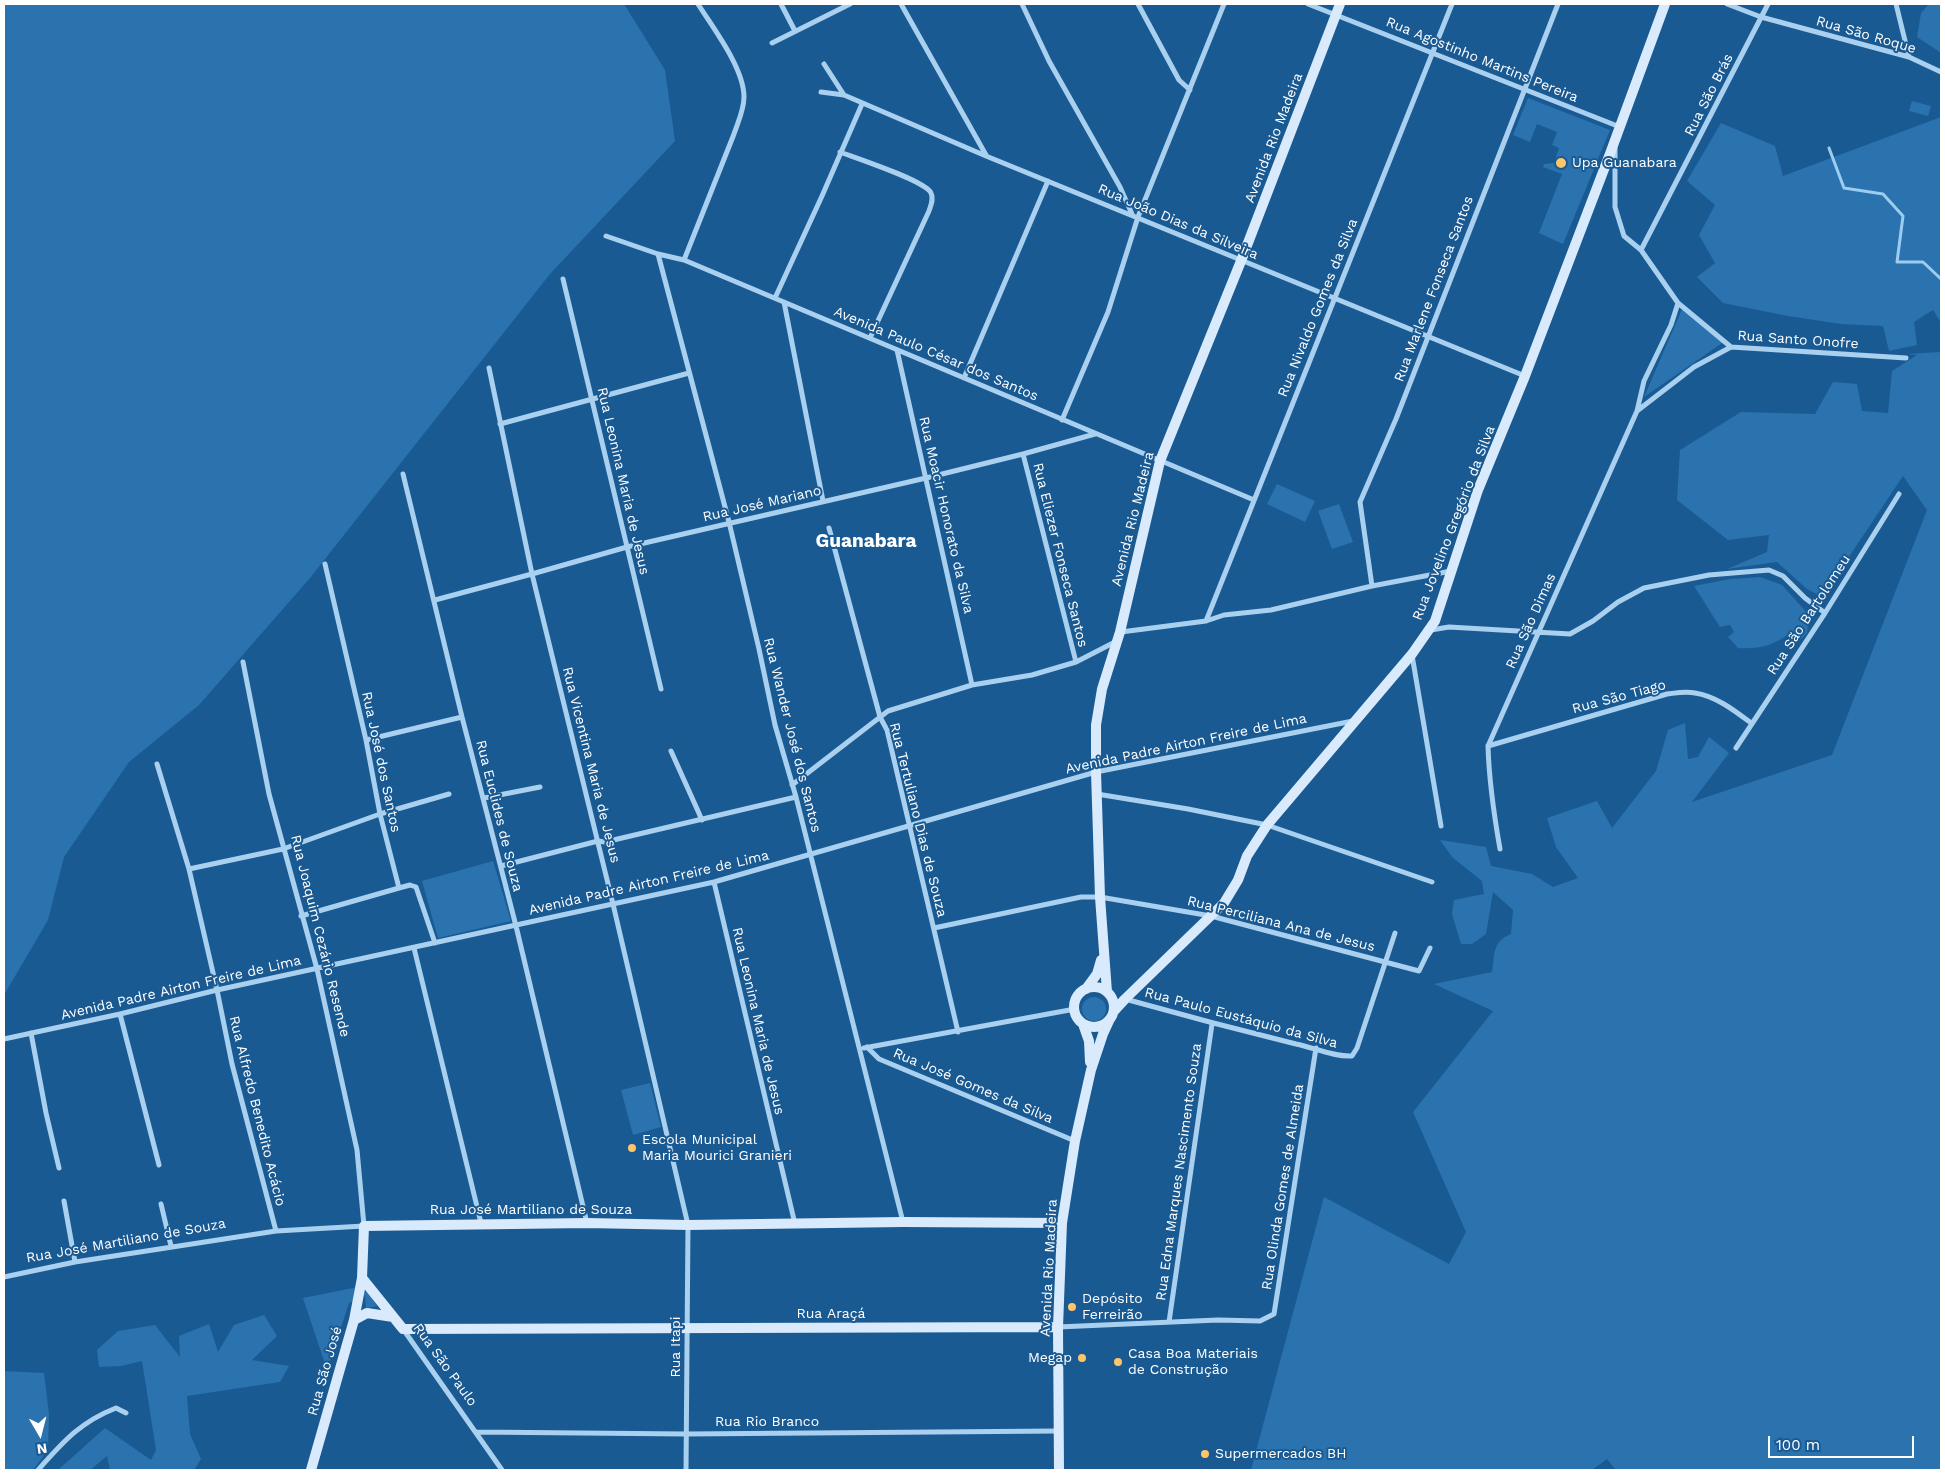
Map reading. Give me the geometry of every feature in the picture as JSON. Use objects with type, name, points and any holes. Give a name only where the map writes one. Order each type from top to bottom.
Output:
[{"type":"street","points":[[684,260],[741,115],[744,97],[740,73],[698,4]]},
{"type":"street","points":[[781,4],[795,32]]},
{"type":"street","points":[[772,43],[850,4]]},
{"type":"street","points":[[901,4],[986,156]]},
{"type":"street","points":[[1022,4],[1049,61],[1120,188],[1132,214]]},
{"type":"street","points":[[1138,4],[1179,80],[1190,90]]},
{"type":"street","points":[[1062,420],[1108,312],[1138,217],[1224,4]]},
{"type":"street","name":"Rua Agostinho Martins Pereira","points":[[1308,4],[1620,127]]},
{"type":"street","name":"Avenida Rio Madeira","points":[[1109,994],[1103,950],[1096,772],[1096,725],[1102,689],[1118,637],[1160,461],[1241,261],[1340,4]]},
{"type":"street","name":"Rua Nivaldo Gomes da Silva","points":[[1206,621],[1452,4]]},
{"type":"street","name":"Rua Marlene Fonseca Santos","points":[[1372,586],[1360,502],[1396,418],[1558,4]]},
{"type":"street","name":"Rua Jovelino Gregório da Silva","points":[[1114,1011],[1224,904],[1238,880],[1248,856],[1267,825],[1412,654],[1435,621],[1478,490],[1525,376],[1616,140],[1665,4]]},
{"type":"street","name":"Rua São Roque","points":[[1727,4],[1761,17],[1909,58],[1941,72]]},
{"type":"street","name":"Rua São Brás","points":[[1641,250],[1768,4]]},
{"type":"street","points":[[1896,4],[1909,58]]},
{"type":"street","points":[[824,64],[844,95]]},
{"type":"street","name":"Rua João Dias da Silveira","points":[[821,92],[844,95],[986,156],[1525,376]]},
{"type":"street","points":[[775,298],[862,104]]},
{"type":"street","name":"Rua Santo Onofre","points":[[1616,140],[1615,208],[1624,236],[1641,250],[1678,303],[1730,347],[1906,358]]},
{"type":"street","points":[[840,152],[915,181],[928,188],[932,193],[933,200],[929,211],[870,338]]},
{"type":"street","points":[[964,378],[1048,181]]},
{"type":"street","name":"Avenida Paulo César dos Santos","points":[[606,236],[658,254],[684,260],[1254,500]]},
{"type":"street","name":"Rua Wander José dos Santos","points":[[658,254],[729,522],[775,725],[796,797],[903,1222]]},
{"type":"street","name":"Rua Leonina Maria de Jesus","points":[[563,279],[661,689]]},
{"type":"street","points":[[784,302],[823,501]]},
{"type":"street","name":"Rua São Dimas","points":[[1500,849],[1488,770],[1488,746],[1637,411],[1644,381],[1671,325],[1678,303]]},
{"type":"street","name":"Rua São Dimas","points":[[1637,411],[1694,367],[1730,347]]},
{"type":"street","name":"Rua Moacir Honorato da Silva","points":[[897,350],[972,685]]},
{"type":"street","name":"Rua Vicentina Maria de Jesus","points":[[489,368],[532,574],[614,904],[688,1225]]},
{"type":"street","points":[[500,424],[689,373]]},
{"type":"street","name":"Rua José Mariano","points":[[435,600],[627,546],[926,478],[1095,434]]},
{"type":"street","name":"Rua Eliezer Fonseca Santos","points":[[1023,454],[1076,662]]},
{"type":"street","name":"Rua Euclides de Souza","points":[[403,474],[462,717],[516,926],[587,1222]]},
{"type":"street","name":"Rua São Bartolomeu","points":[[1736,748],[1825,613],[1899,494]]},
{"type":"street","name":"Rua Tertuliano Dias de Souza","points":[[829,528],[880,717],[887,730],[958,1032]]},
{"type":"street","name":"Rua José dos Santos","points":[[325,564],[366,740],[380,814],[399,888]]},
{"type":"street","points":[[1429,630],[1449,627],[1570,634],[1593,621],[1618,602],[1644,588],[1709,575],[1769,570],[1783,576],[1805,598],[1825,613]]},
{"type":"street","points":[[792,785],[888,711],[972,685],[1032,675],[1076,662],[1118,637],[1206,621],[1224,615],[1271,610],[1372,586],[1451,571]]},
{"type":"street","points":[[1412,654],[1441,826]]},
{"type":"street","name":"Rua Joaquim Cezário Resende","points":[[243,662],[269,794],[317,969],[357,1150],[364,1226],[362,1278]]},
{"type":"street","name":"Rua São Tiago","points":[[1488,746],[1667,694],[1693,692],[1707,695],[1751,723]]},
{"type":"street","points":[[366,740],[462,717]]},
{"type":"street","name":"Avenida Padre Airton Freire de Lima","points":[[4,1039],[120,1014],[217,990],[714,882],[1096,772],[1354,721]]},
{"type":"street","points":[[671,751],[702,820]]},
{"type":"street","name":"Rua Alfredo Benedito Acácio","points":[[157,764],[189,869],[232,1064],[276,1231]]},
{"type":"street","points":[[484,798],[540,787]]},
{"type":"street","points":[[189,869],[283,850],[380,814],[449,794]]},
{"type":"street","points":[[1097,794],[1188,809],[1267,825],[1432,882]]},
{"type":"street","points":[[501,866],[598,841],[605,842],[796,797]]},
{"type":"street","name":"Rua Leonina Maria de Jesus","points":[[714,882],[795,1224]]},
{"type":"street","points":[[301,916],[410,885],[416,887],[435,944]]},
{"type":"street","name":"Rua Perciliana Ana de Jesus","points":[[934,928],[1081,897],[1100,897],[1211,916],[1419,971],[1430,948]]},
{"type":"street","points":[[1386,962],[1395,934]]},
{"type":"street","points":[[414,948],[481,1223]]},
{"type":"street","name":"Avenida Rio Madeira","points":[[1086,989],[1097,974],[1103,950]]},
{"type":"street","name":"Rua Paulo Eustáquio da Silva","points":[[1125,999],[1212,1024],[1316,1048],[1341,1056],[1352,1056],[1386,962]]},
{"type":"street","points":[[1109,994],[1113,1000],[1114,1011],[1109,1021],[1099,1027],[1082,1024],[1076,1015],[1076,1000],[1086,989],[1097,988],[1125,999]]},
{"type":"street","points":[[859,1048],[958,1032],[1075,1009]]},
{"type":"street","points":[[120,1014],[159,1164]]},
{"type":"street","name":"Avenida Rio Madeira","points":[[1059,1470],[1058,1327],[1062,1223],[1075,1141],[1091,1070],[1102,1034],[1109,1021]]},
{"type":"street","name":"Avenida Rio Madeira","points":[[1082,1024],[1089,1041],[1091,1070]]},
{"type":"street","name":"Rua Edna Marques Nascimento Souza","points":[[1169,1322],[1212,1024]]},
{"type":"street","points":[[31,1033],[46,1113],[59,1168]]},
{"type":"street","name":"Rua José Gomes da Silva","points":[[867,1047],[879,1059],[1075,1141]]},
{"type":"street","name":"Rua Olinda Gomes de Almeida","points":[[1260,1321],[1274,1314],[1316,1048]]},
{"type":"street","points":[[64,1201],[75,1262]]},
{"type":"street","points":[[161,1204],[171,1246]]},
{"type":"street","name":"Rua José Martiliano de Souza","points":[[4,1277],[75,1262],[276,1231],[364,1226],[587,1222],[688,1225],[903,1222],[1062,1223]]},
{"type":"street","name":"Rua Itapi","points":[[686,1470],[688,1225]]},
{"type":"street","name":"Rua São Paulo","points":[[362,1278],[403,1329],[502,1470]]},
{"type":"street","name":"Rua São José","points":[[311,1470],[354,1320],[362,1278]]},
{"type":"street","points":[[354,1320],[367,1313],[393,1317]]},
{"type":"street","name":"Rua Araçá","points":[[403,1329],[1058,1327],[1169,1322],[1260,1321]]},
{"type":"street","points":[[38,1470],[65,1439],[98,1415],[116,1408],[126,1413]]},
{"type":"street","name":"Rua Rio Branco","points":[[476,1432],[686,1434],[1059,1431]]},
{"type":"shaded area","points":[[4,4],[624,4],[665,70],[675,141],[550,274],[310,578],[199,705],[129,762],[64,857],[48,920],[4,995]]},
{"type":"shaded area","points":[[1929,4],[1941,4],[1941,53],[1917,37],[1921,13]]},
{"type":"shaded area","points":[[1528,98],[1610,130],[1563,244],[1539,233],[1562,174],[1543,167],[1544,164],[1554,163],[1559,148],[1552,145],[1557,132],[1537,124],[1530,142],[1513,135]]},
{"type":"shaded area","points":[[1912,101],[1931,106],[1928,116],[1909,111]]},
{"type":"shaded area","points":[[1941,117],[1941,323],[1933,310],[1914,322],[1917,345],[1889,351],[1883,326],[1841,324],[1723,303],[1697,277],[1715,263],[1699,235],[1715,205],[1687,181],[1721,123],[1775,146],[1783,176]]},
{"type":"shaded area","points":[[1683,307],[1725,341],[1644,397]]},
{"type":"shaded area","points":[[1941,352],[1941,1470],[1616,1470],[1607,1459],[1592,1470],[1251,1470],[1324,1197],[1449,1264],[1466,1232],[1413,1112],[1493,1011],[1434,984],[1492,972],[1497,945],[1500,940],[1511,934],[1513,910],[1493,892],[1486,934],[1472,944],[1461,944],[1452,914],[1454,900],[1484,894],[1482,881],[1452,857],[1440,840],[1486,847],[1491,866],[1532,874],[1553,887],[1578,878],[1556,847],[1547,818],[1597,801],[1612,828],[1656,771],[1668,730],[1685,723],[1688,759],[1698,757],[1709,737],[1729,753],[1692,802],[1832,755],[1927,510],[1903,476],[1822,597],[1807,589],[1777,562],[1727,569],[1767,552],[1769,535],[1728,540],[1677,500],[1680,450],[1741,412],[1815,414],[1833,382],[1857,384],[1862,411],[1888,413],[1892,371],[1917,355],[1907,354]]},
{"type":"shaded area","points":[[1277,484],[1315,501],[1305,522],[1267,504]]},
{"type":"shaded area","points":[[1339,504],[1353,542],[1332,549],[1318,511]]},
{"type":"shaded area","points":[[1760,577],[1782,585],[1809,615],[1807,633],[1800,640],[1790,633],[1766,646],[1738,648],[1728,637],[1734,632],[1730,625],[1720,627],[1694,586],[1730,579]]},
{"type":"shaded area","points":[[493,861],[511,921],[438,938],[422,881]]},
{"type":"shaded area","points":[[1094,997],[1103,1000],[1106,1009],[1103,1018],[1094,1021],[1085,1018],[1082,1009],[1085,1000]]},
{"type":"shaded area","points":[[650,1083],[661,1127],[633,1135],[621,1090]]},
{"type":"shaded area","points":[[353,1288],[368,1293],[377,1306],[366,1308],[365,1295],[349,1303],[327,1370],[303,1298]]},
{"type":"shaded area","points":[[264,1315],[277,1336],[252,1360],[289,1366],[280,1382],[187,1396],[190,1434],[201,1459],[194,1470],[110,1470],[107,1456],[90,1470],[58,1470],[105,1428],[151,1460],[156,1450],[142,1361],[121,1366],[99,1367],[97,1350],[118,1331],[155,1325],[180,1357],[179,1336],[209,1324],[218,1352],[234,1325]]},
{"type":"shaded area","points":[[4,1371],[44,1373],[49,1414],[48,1450],[33,1470],[4,1470]]},
{"type":"waterway","points":[[1829,148],[1844,188],[1883,194],[1903,216],[1897,262],[1923,262],[1941,279]]},
{"type":"place","name":"Upa Guanabara","points":[[1561,163]]},
{"type":"place","name":"Escola Municipal Maria Mourici Granieri","points":[[632,1148]]},
{"type":"place","name":"Depósito Ferreirão","points":[[1072,1307]]},
{"type":"place","name":"Megap","points":[[1082,1358]]},
{"type":"place","name":"Casa Boa Materiais de Construção","points":[[1118,1362]]},
{"type":"place","name":"Supermercados BH","points":[[1205,1454]]},
{"type":"district","name":"Guanabara","points":[[866,541]]}]
